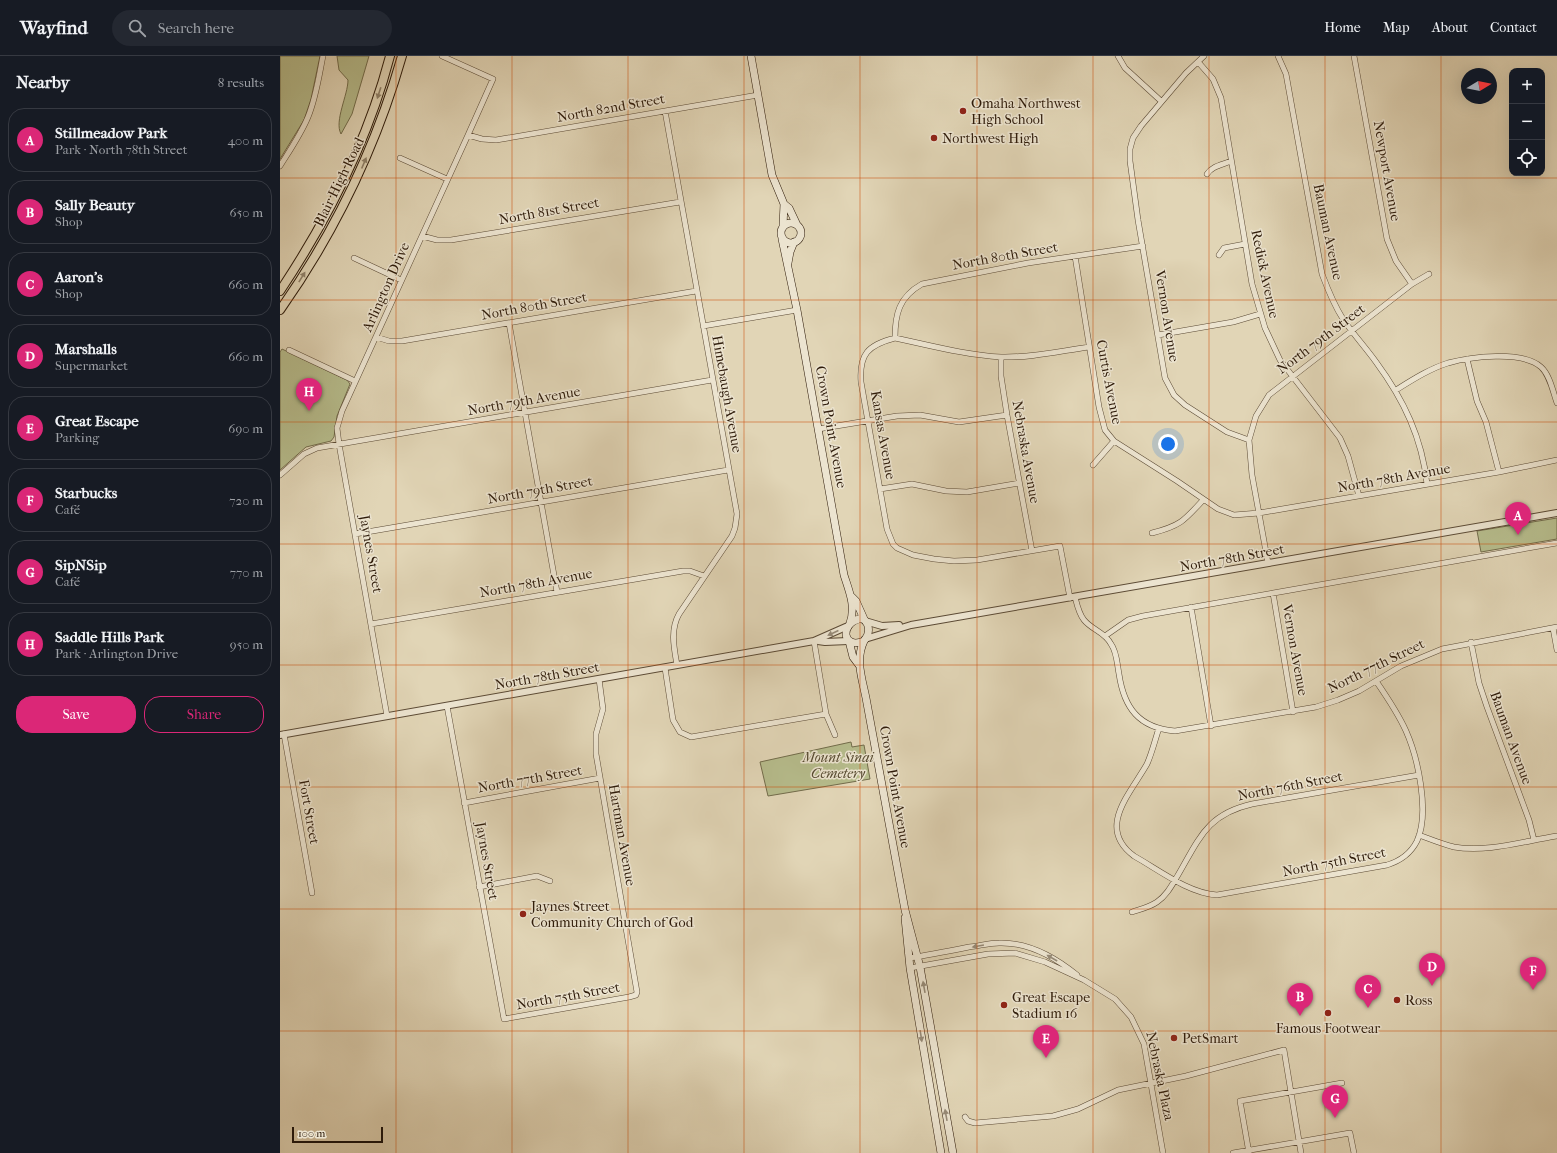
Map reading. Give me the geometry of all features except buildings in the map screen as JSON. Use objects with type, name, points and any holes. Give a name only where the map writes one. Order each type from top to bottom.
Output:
[{"type":"main road","name":"Blair High Road","points":[[280,291],[320,228],[350,167],[375,105],[390,56]]},
{"type":"main road","name":"Blair High Road","points":[[280,310],[295,289],[324,241],[358,176],[382,116],[402,56]]},
{"type":"main road","points":[[751,56],[772,175],[784,204],[783,226],[781,233],[782,239],[786,243],[794,242],[799,239],[800,229],[789,208],[784,204]]},
{"type":"main road","points":[[783,226],[791,223],[797,225]]},
{"type":"main road","name":"Crown Point Avenue","points":[[782,239],[797,310],[844,575],[851,595],[853,611],[849,624]]},
{"type":"main road","name":"Crown Point Avenue","points":[[788,263],[794,242]]},
{"type":"main road","name":"Crown Point Avenue","points":[[851,595],[856,601],[865,620]]},
{"type":"main road","points":[[856,620],[865,620],[868,630],[865,640],[856,644],[849,641],[846,634],[849,624],[856,620]]},
{"type":"main road","name":"Crown Point Avenue","points":[[865,640],[859,651],[858,665],[866,698],[905,914],[920,966],[953,1153]]},
{"type":"main road","name":"Crown Point Avenue","points":[[849,641],[853,657],[858,665]]},
{"type":"main road","name":"Crown Point Avenue","points":[[905,914],[910,968],[941,1153]]},
{"type":"street","points":[[280,166],[295,142],[308,116],[314,100],[323,56]]},
{"type":"street","name":"Arlington Drive","points":[[339,444],[337,428],[339,419],[493,79],[442,56]]},
{"type":"street","points":[[1118,56],[1125,68],[1161,101],[1186,73],[1199,63],[1204,56]]},
{"type":"street","name":"Bauman Avenue","points":[[1278,56],[1286,74],[1322,274],[1333,301],[1343,319],[1396,390],[1412,421],[1425,468],[1427,484]]},
{"type":"street","name":"Newport Avenue","points":[[1354,56],[1387,240],[1396,261],[1412,284]]},
{"type":"street","name":"Redick Avenue","points":[[1199,63],[1213,79],[1221,98],[1244,244],[1255,299],[1260,314],[1280,360],[1340,438],[1348,456],[1359,496]]},
{"type":"street","name":"North 82nd Street","points":[[468,136],[496,140],[758,95]]},
{"type":"street","name":"Vernon Avenue","points":[[1161,101],[1133,138],[1130,149],[1131,175],[1164,374],[1174,395],[1185,405],[1230,434],[1249,440]]},
{"type":"street","name":"Himebaugh Avenue","points":[[664,111],[728,470],[737,511],[735,528],[732,536],[704,576],[675,622],[673,638],[677,666]]},
{"type":"street","points":[[400,158],[447,179]]},
{"type":"street","points":[[1207,174],[1210,169],[1231,160]]},
{"type":"street","name":"North 81st Street","points":[[422,236],[437,240],[451,240],[680,202]]},
{"type":"street","points":[[1219,256],[1224,248],[1244,244]]},
{"type":"street","name":"North 80th Street","points":[[895,338],[895,325],[898,310],[912,290],[922,284],[1028,263],[1143,246]]},
{"type":"street","name":"Curtis Avenue","points":[[1075,256],[1102,423],[1105,430],[1114,441],[1177,481],[1203,500],[1234,516]]},
{"type":"street","points":[[354,258],[401,280]]},
{"type":"street","name":"North 79th Street","points":[[1249,440],[1256,416],[1269,395],[1412,284],[1429,274]]},
{"type":"street","name":"North 80th Street","points":[[376,337],[389,341],[402,341],[696,291]]},
{"type":"street","points":[[703,326],[797,310]]},
{"type":"street","points":[[1158,335],[1233,322],[1260,314]]},
{"type":"street","points":[[509,323],[557,592]]},
{"type":"street","points":[[895,338],[980,355],[1001,356],[1037,355],[1089,347]]},
{"type":"street","name":"Kansas Avenue","points":[[895,338],[882,341],[869,349],[863,357],[860,368],[887,529],[892,544],[901,551],[913,555],[954,561],[977,560],[1032,551]]},
{"type":"street","points":[[289,350],[356,381]]},
{"type":"street","name":"Nebraska Avenue","points":[[1001,356],[1001,376],[1007,415],[1032,551]]},
{"type":"street","points":[[1396,390],[1420,375],[1447,364],[1468,359],[1513,356],[1525,358],[1541,367],[1548,377],[1557,403]]},
{"type":"street","points":[[1468,359],[1477,401],[1486,422],[1499,472]]},
{"type":"street","name":"North 79th Avenue","points":[[339,444],[712,380]]},
{"type":"street","points":[[818,429],[897,416],[929,416],[965,422],[1007,415]]},
{"type":"street","points":[[1249,440],[1251,471],[1268,563]]},
{"type":"street","points":[[1093,465],[1114,441]]},
{"type":"street","points":[[280,475],[309,450],[339,444]]},
{"type":"street","name":"Jaynes Street","points":[[339,444],[372,624],[387,716]]},
{"type":"street","name":"North 78th Avenue","points":[[1234,516],[1499,472],[1557,460]]},
{"type":"street","name":"North 79th Street","points":[[355,534],[728,470]]},
{"type":"street","points":[[880,489],[912,484],[946,491],[967,492],[1019,483]]},
{"type":"street","points":[[1152,533],[1171,528],[1180,523],[1203,500]]},
{"type":"street","name":"North 78th Street","points":[[911,625],[1557,513]]},
{"type":"street","points":[[1105,636],[1121,624],[1134,618],[1557,543]]},
{"type":"street","points":[[1032,551],[1060,546],[1073,598],[1083,619],[1105,636],[1113,648],[1123,693],[1128,704],[1139,718],[1146,723],[1159,728],[1148,762],[1120,809],[1116,829],[1120,841],[1126,849],[1175,880]]},
{"type":"street","name":"North 78th Avenue","points":[[372,624],[683,570],[690,570],[704,576]]},
{"type":"street","name":"Vernon Avenue","points":[[1273,593],[1293,712]]},
{"type":"street","points":[[1191,607],[1211,726]]},
{"type":"street","points":[[865,620],[882,626],[911,625]]},
{"type":"street","points":[[816,641],[849,624]]},
{"type":"street","points":[[865,640],[911,625]]},
{"type":"street","points":[[1555,628],[1557,650]]},
{"type":"street","name":"North 77th Street","points":[[1159,728],[1175,731],[1316,707],[1359,691],[1401,666],[1442,649],[1471,642],[1555,628]]},
{"type":"street","points":[[816,641],[849,641]]},
{"type":"street","points":[[816,641],[826,714],[834,735]]},
{"type":"street","name":"North 78th Street","points":[[282,734],[816,641]]},
{"type":"street","name":"Bauman Avenue","points":[[1471,642],[1479,683],[1529,820],[1534,840]]},
{"type":"street","points":[[664,668],[673,720],[680,732],[691,737],[826,714]]},
{"type":"street","name":"Hartman Avenue","points":[[599,680],[603,709],[595,742],[637,986],[636,995]]},
{"type":"street","points":[[1376,681],[1398,714],[1414,753],[1422,794],[1422,817],[1419,834],[1448,845],[1471,848],[1487,848],[1557,836]]},
{"type":"street","name":"Jaynes Street","points":[[447,706],[504,1019]]},
{"type":"street","name":"Fort Street","points":[[282,734],[312,893]]},
{"type":"street","name":"North 76th Street","points":[[1132,912],[1159,901],[1168,892],[1206,829],[1222,815],[1238,807],[1419,775]]},
{"type":"street","name":"North 77th Street","points":[[464,803],[600,778]]},
{"type":"street","name":"North 75th Street","points":[[1175,880],[1198,892],[1217,895],[1387,865],[1394,863],[1407,854],[1416,842],[1419,834]]},
{"type":"street","points":[[479,887],[537,876],[550,881]]},
{"type":"street","points":[[909,958],[992,943],[1016,944],[1043,953],[1066,966],[1084,980]]},
{"type":"street","points":[[1015,953],[1016,944]]},
{"type":"street","points":[[910,968],[988,954],[1015,953],[1036,958],[1084,980]]},
{"type":"street","name":"Nebraska Plaza","points":[[1084,980],[1112,996],[1125,1008],[1135,1023],[1146,1053],[1163,1153]]},
{"type":"street","name":"North 75th Street","points":[[504,1019],[629,998],[636,995]]},
{"type":"street","points":[[965,1117],[968,1121],[975,1123],[1054,1116],[1078,1109],[1118,1090],[1186,1076],[1284,1050],[1301,1153]]},
{"type":"street","points":[[1249,1152],[1240,1101],[1342,1083]]},
{"type":"street","points":[[1233,1153],[1249,1152],[1299,1141],[1350,1133],[1354,1153]]},
{"type":"green space","points":[[280,56],[320,56],[311,99],[304,120],[280,159]]},
{"type":"green space","points":[[337,56],[369,56],[352,114],[341,134],[339,122],[348,80],[339,70]]},
{"type":"green space","points":[[282,349],[347,380],[350,384],[337,416],[334,437],[331,441],[306,447],[280,470],[280,352]]},
{"type":"green space","points":[[1557,518],[1557,539],[1481,552],[1477,531]]},
{"type":"green space","name":"Mount Sinai Cemetery","points":[[851,742],[852,747],[864,745],[870,779],[768,796],[760,762]]},
{"type":"place","name":"Omaha Northwest High School","points":[[963,111]]},
{"type":"place","name":"Northwest High","points":[[934,138]]},
{"type":"place","name":"Saddle Hills Park","points":[[309,411]]},
{"type":"place","name":"Stillmeadow Park","points":[[1518,535]]},
{"type":"place","name":"Jaynes Street Community Church of God","points":[[523,914]]},
{"type":"place","name":"Marshalls","points":[[1432,986]]},
{"type":"place","name":"Starbucks","points":[[1533,990]]},
{"type":"place","name":"Ross","points":[[1397,1000]]},
{"type":"place","name":"Great Escape Stadium 16","points":[[1004,1005]]},
{"type":"place","name":"Aaron's","points":[[1368,1008]]},
{"type":"place","name":"Famous Footwear","points":[[1328,1013]]},
{"type":"place","name":"Sally Beauty","points":[[1300,1016]]},
{"type":"place","name":"PetSmart","points":[[1174,1038]]},
{"type":"place","name":"Great Escape","points":[[1046,1058]]},
{"type":"place","name":"SipNSip","points":[[1335,1118]]}]
